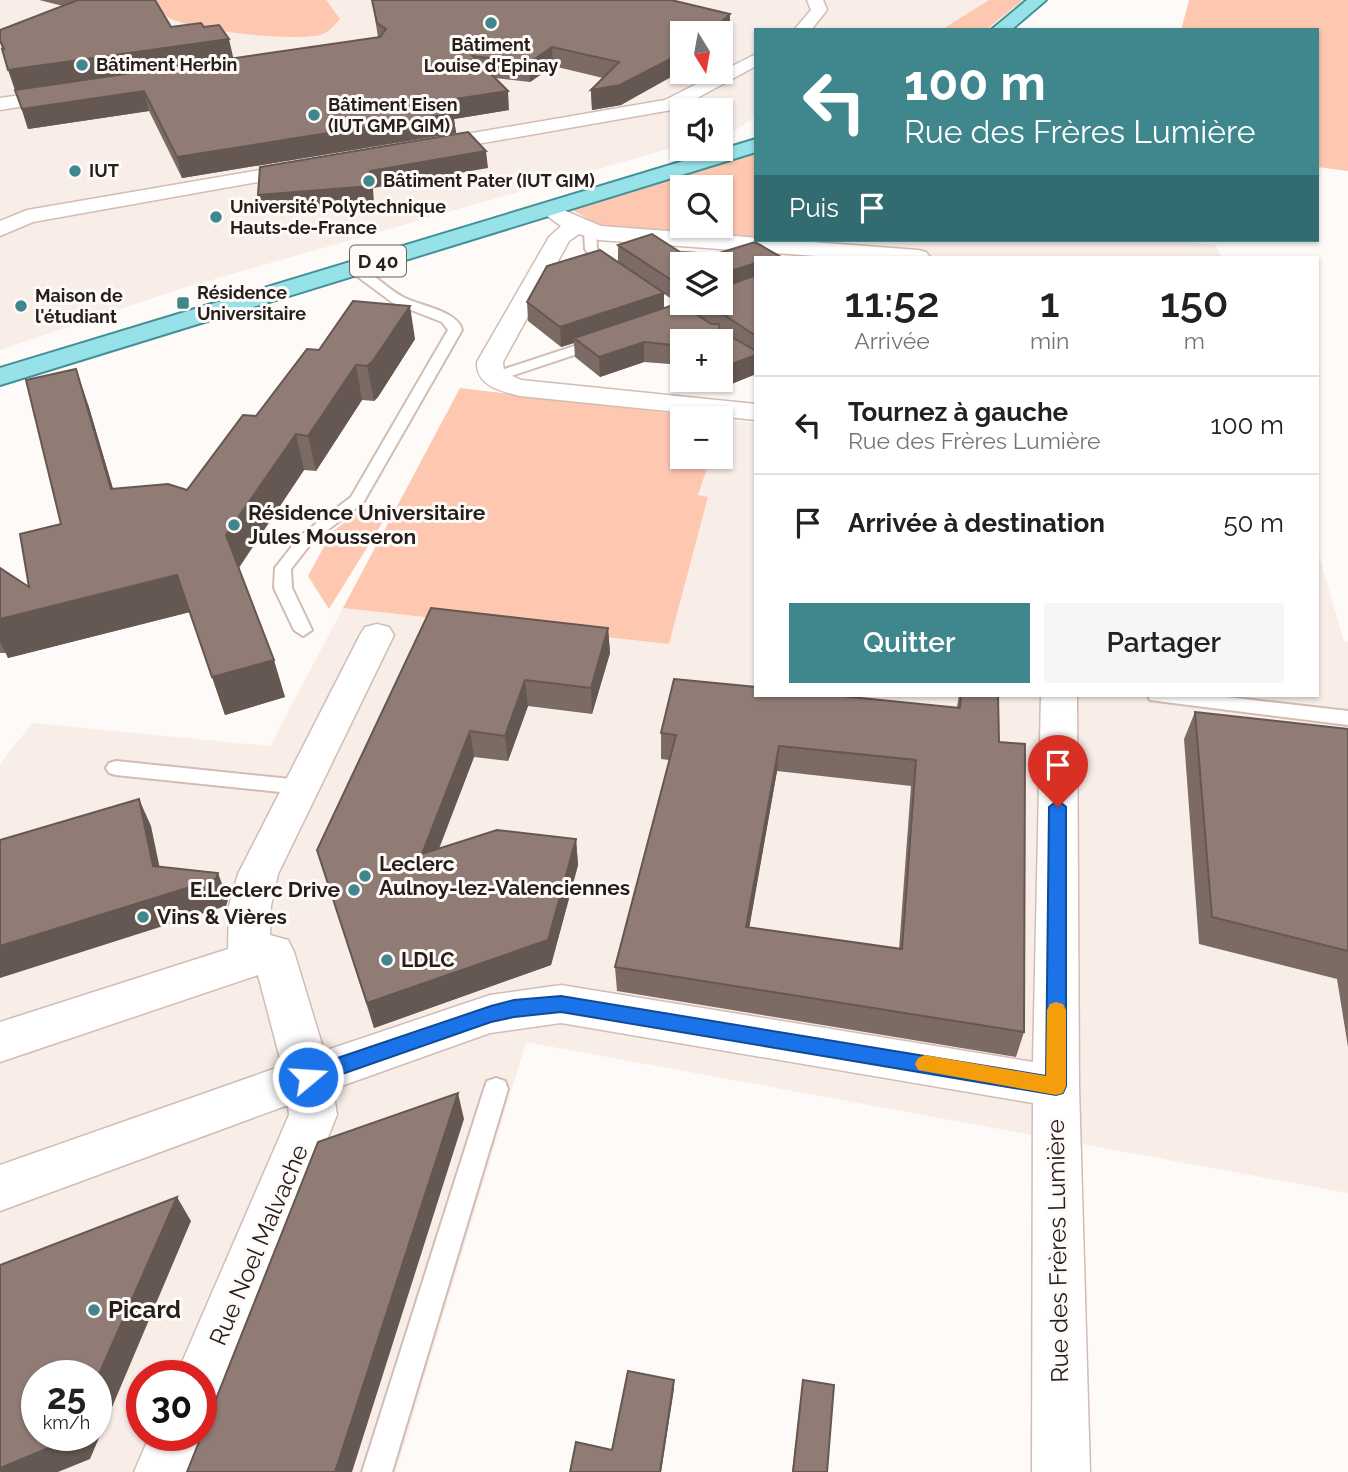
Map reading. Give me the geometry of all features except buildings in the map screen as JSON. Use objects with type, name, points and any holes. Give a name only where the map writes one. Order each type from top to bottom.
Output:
[{"type":"main road","points":[[1003,28],[1040,0]]},
{"type":"main road","points":[[1020,28],[1040,0]]},
{"type":"main road","points":[[733,143],[754,136]]},
{"type":"main road","name":"D 40","points":[[0,377],[754,146]]},
{"type":"main road","name":"D 40","points":[[0,368],[677,161]]},
{"type":"street","points":[[786,28],[801,7],[801,0]]},
{"type":"street","points":[[804,28],[819,10],[815,0]]},
{"type":"street","points":[[400,151],[670,105],[754,59]]},
{"type":"street","points":[[0,104],[81,92]]},
{"type":"street","points":[[0,229],[27,217],[331,163]]},
{"type":"street","points":[[548,208],[583,229]]},
{"type":"street","points":[[754,412],[520,388],[494,377],[490,372],[490,362],[560,237],[583,229],[850,256]]},
{"type":"street","points":[[0,1042],[250,959],[247,926],[250,896],[258,874],[377,635]]},
{"type":"street","name":"Rue des Frères Lumière","points":[[1059,697],[1056,1086],[1061,1472]]},
{"type":"street","name":"Rue Noel Malvache","points":[[210,1360],[313,1115],[308,1077],[273,952],[250,959]]},
{"type":"street","points":[[0,1188],[491,1014],[561,1004],[1056,1086]]},
{"type":"street","points":[[163,1472],[172,1451]]},
{"type":"lane","points":[[583,229],[592,252],[628,278]]},
{"type":"lane","points":[[303,630],[283,587],[283,568],[306,540],[357,500],[455,330],[455,326],[447,319],[405,303],[354,268]]},
{"type":"lane","points":[[656,322],[677,315]]},
{"type":"lane","points":[[494,377],[618,335]]},
{"type":"lane","points":[[1174,697],[1348,718]]},
{"type":"lane","points":[[116,768],[300,787]]},
{"type":"lane","points":[[377,1472],[496,1089]]},
{"type":"shaded area","name":"Université Polytechnique Hauts-de-France","points":[[0,0],[989,0],[944,28],[754,28],[754,117],[733,131],[733,98],[670,98],[670,148],[180,289],[0,350]]},
{"type":"shaded area","points":[[155,0],[326,0],[340,19],[323,34],[292,37],[245,34],[180,22],[166,16]]},
{"type":"shaded area","points":[[989,0],[1023,0],[988,28],[944,28]]},
{"type":"shaded area","points":[[1189,0],[1348,0],[1348,171],[1319,167],[1319,28],[1182,28]]},
{"type":"shaded area","points":[[754,151],[754,238],[733,236],[733,175],[677,175],[721,161],[733,161],[733,157]]},
{"type":"shaded area","points":[[670,177],[670,232],[604,227],[570,209]]},
{"type":"shaded area","points":[[800,242],[1192,242],[1215,245],[1221,256],[861,256],[862,247]]},
{"type":"shaded area","points":[[460,388],[670,413],[670,469],[707,469],[698,495],[708,497],[669,644],[343,608]]},
{"type":"shaded area","points":[[733,420],[754,423],[754,697],[1319,697],[1319,556],[1344,641],[1348,642],[1348,1193],[526,1042],[396,1472],[0,1472],[0,764],[32,723],[270,746],[343,608],[669,644],[708,497],[698,496],[707,469],[733,469]]},
{"type":"shaded area","points":[[392,507],[329,609],[308,576],[332,532],[359,511]]},
{"type":"slow traffic","points":[[925,1064],[1056,1086],[1056,1010]]},
{"type":"place","name":"Bâtiment Louise d'Epinay","points":[[491,23]]},
{"type":"place","name":"Bâtiment Herbin","points":[[82,65]]},
{"type":"place","name":"Bâtiment Eisen (IUT GMP GIM)","points":[[314,115]]},
{"type":"place","name":"IUT","points":[[75,171]]},
{"type":"place","name":"Bâtiment Pater (IUT GIM)","points":[[369,181]]},
{"type":"place","name":"Université Polytechnique Hauts-de-France","points":[[216,217]]},
{"type":"place","name":"Résidence Universitaire","points":[[183,303]]},
{"type":"place","name":"Maison de l'étudiant","points":[[21,306]]},
{"type":"place","name":"Résidence Universitaire Jules Mousseron","points":[[234,525]]},
{"type":"place","name":"Leclerc Aulnoy-lez-Valenciennes","points":[[365,876]]},
{"type":"place","name":"E.Leclerc Drive","points":[[354,890]]},
{"type":"place","name":"Vins & Vières","points":[[143,917]]},
{"type":"place","name":"LDLC","points":[[387,960]]},
{"type":"place","name":"Picard","points":[[94,1310]]},
{"type":"route","points":[[308,1077],[491,1014],[561,1004],[586,1006],[1056,1086],[1058,807]]}]
